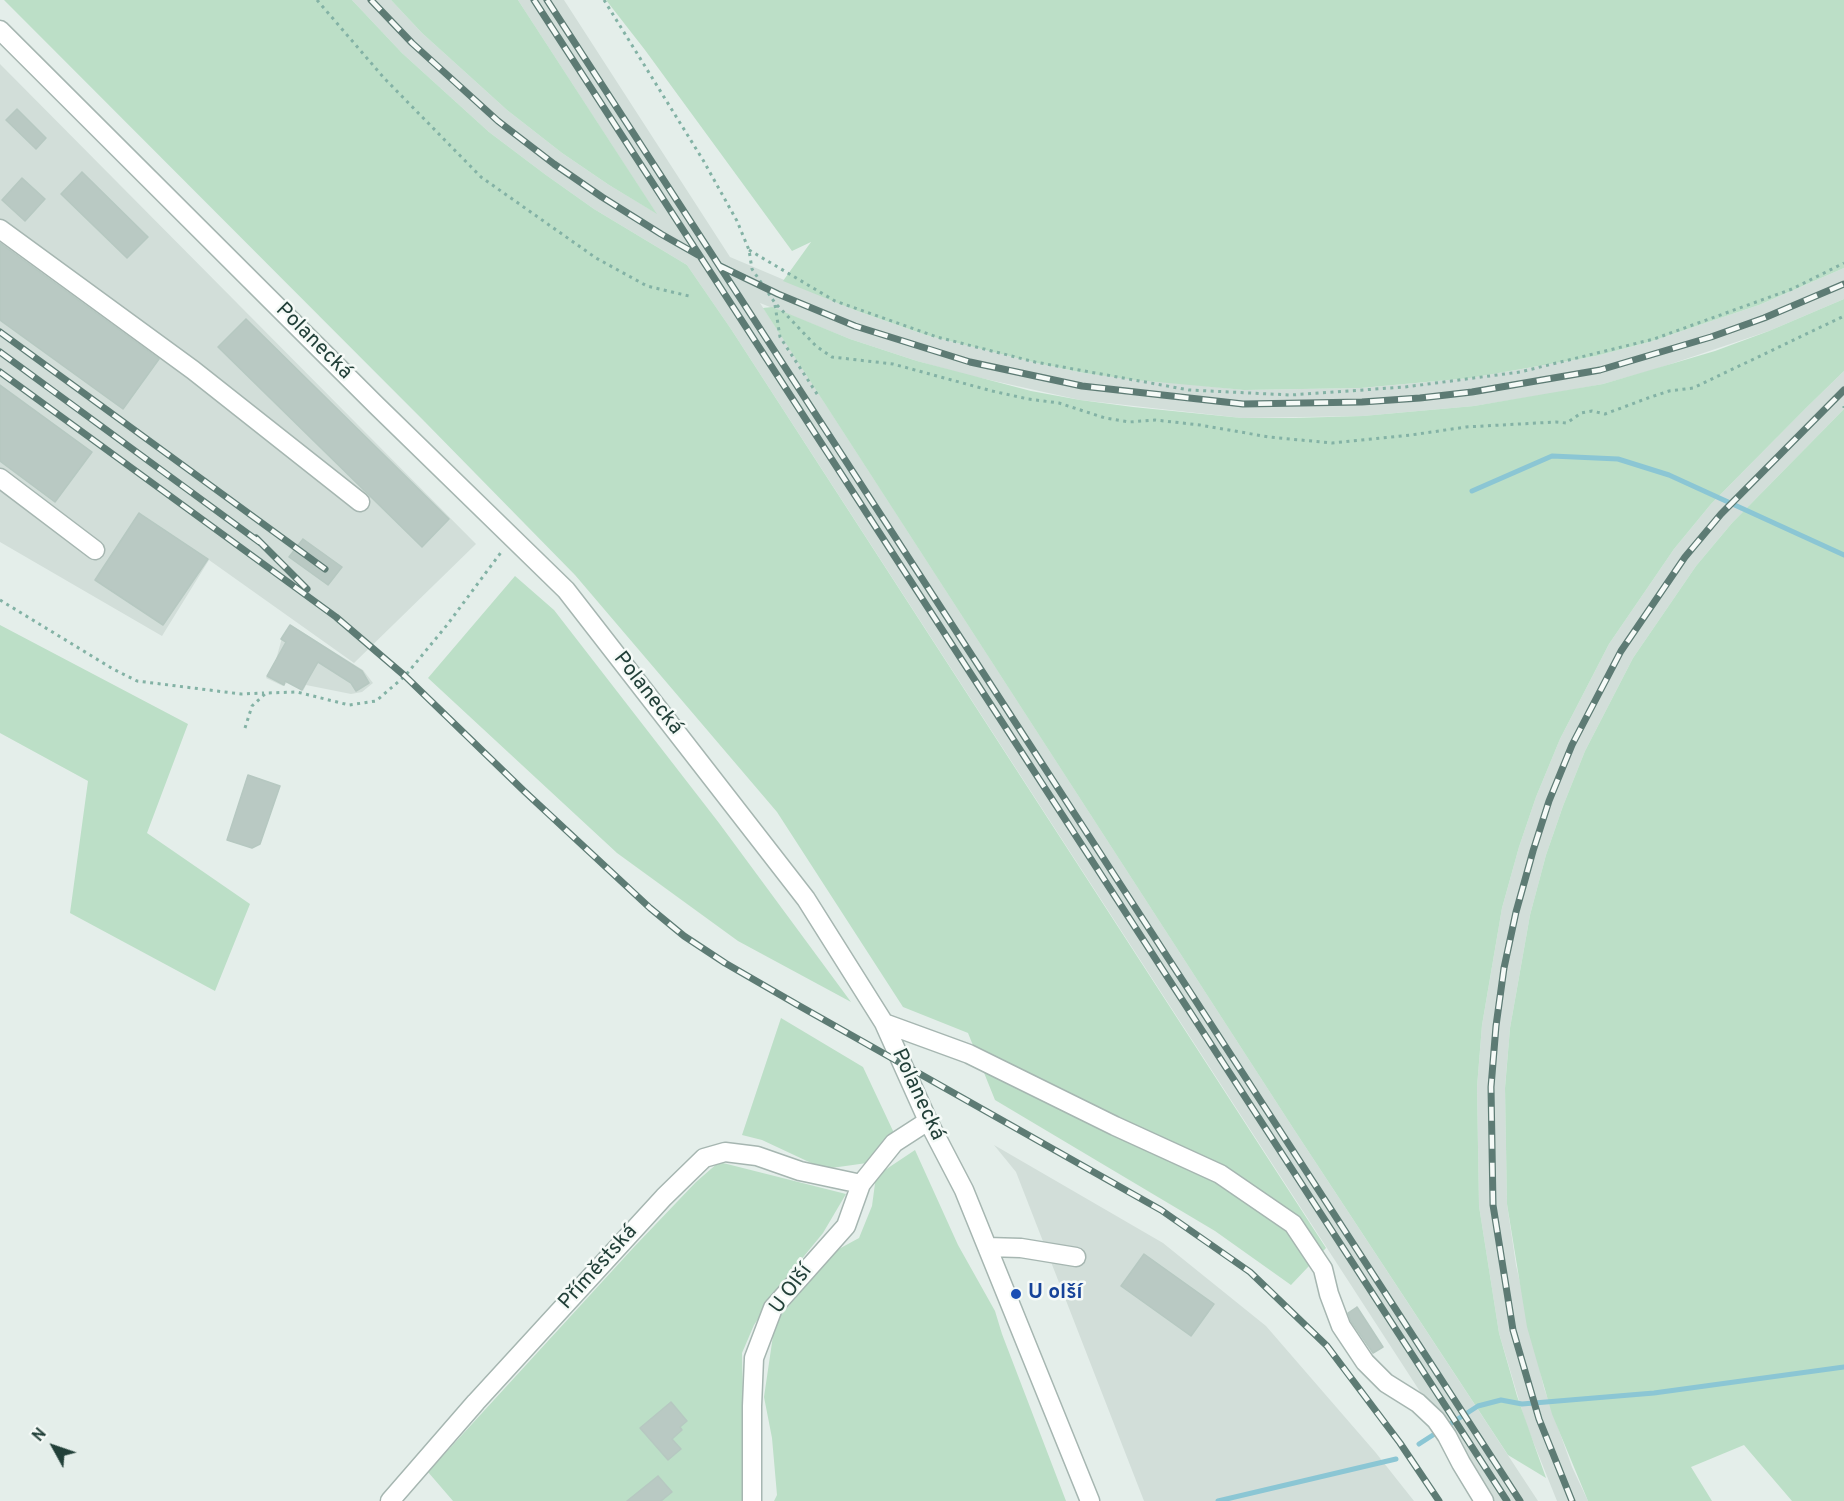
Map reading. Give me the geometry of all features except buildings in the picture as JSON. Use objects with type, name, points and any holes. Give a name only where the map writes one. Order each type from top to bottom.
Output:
[{"type":"street","name":"Polanecká","points":[[0,30],[566,590],[806,899],[884,1023],[928,1121],[964,1190],[1090,1501]]},
{"type":"street","points":[[0,229],[194,370],[360,502]]},
{"type":"street","points":[[0,478],[95,550]]},
{"type":"street","points":[[884,1023],[969,1054],[1115,1126],[1220,1174],[1293,1224],[1323,1269],[1329,1294],[1341,1326],[1365,1362],[1386,1383],[1418,1403],[1436,1420],[1484,1501]]},
{"type":"street","name":"U Olší","points":[[752,1501],[754,1358],[773,1308],[846,1226],[861,1184],[894,1143],[928,1121]]},
{"type":"street","name":"Příměstská","points":[[390,1501],[476,1402],[663,1197],[704,1158],[725,1152],[757,1156],[800,1171],[861,1184]]},
{"type":"street","points":[[987,1247],[1021,1248],[1076,1257]]},
{"type":"path","points":[[317,0],[384,78],[481,177],[596,258],[647,286],[690,296]]},
{"type":"path","points":[[604,0],[704,160],[749,250],[752,269],[775,303],[816,346],[832,357],[893,364],[1010,395],[1059,403],[1105,418],[1129,422],[1155,420],[1269,437],[1332,443],[1466,427],[1567,423],[1581,413],[1592,411],[1605,414],[1648,398],[1693,388],[1844,316]]},
{"type":"path","points":[[749,250],[835,301],[937,337],[1035,362],[1189,390],[1291,395],[1405,387],[1520,372],[1654,339],[1792,289],[1844,263]]},
{"type":"path","points":[[775,303],[780,336],[819,397]]},
{"type":"path","points":[[0,600],[113,669],[137,681],[241,694],[297,692],[349,705],[376,701],[405,676],[513,538]]},
{"type":"path","points":[[245,728],[252,706],[266,693]]},
{"type":"shaded area","points":[[352,0],[391,0],[422,33],[507,110],[562,153],[656,213],[518,0],[564,0],[730,257],[860,312],[926,335],[1084,373],[1244,390],[1361,388],[1470,378],[1596,356],[1649,342],[1759,305],[1844,268],[1844,299],[1769,331],[1656,369],[1603,384],[1549,394],[1474,406],[1363,416],[1242,418],[1080,400],[967,375],[917,361],[850,339],[760,303],[1295,1131],[1538,1501],[1491,1501],[731,329],[687,265],[594,209],[489,132],[402,53]]},
{"type":"shaded area","points":[[0,64],[476,544],[354,663],[209,560],[162,636],[0,542]]},
{"type":"shaded area","points":[[1844,371],[1844,409],[1732,523],[1696,566],[1633,658],[1585,751],[1546,855],[1530,915],[1510,1028],[1505,1087],[1507,1204],[1516,1265],[1544,1388],[1572,1467],[1588,1501],[1557,1501],[1526,1424],[1499,1333],[1479,1206],[1477,1087],[1482,1025],[1502,908],[1536,797],[1560,739],[1609,644],[1674,549],[1711,504]]},
{"type":"shaded area","points":[[291,625],[363,670],[373,683],[362,692],[351,694],[306,685],[303,691],[288,682],[283,686],[266,678],[275,663],[282,638]]},
{"type":"shaded area","points":[[994,1145],[1163,1243],[1266,1326],[1376,1453],[1414,1501],[1144,1501],[1016,1172]]},
{"type":"green space","points":[[4,0],[352,0],[402,53],[489,132],[594,209],[687,265],[731,329],[1326,1248],[1291,1285],[1215,1231],[995,1100],[968,1033],[903,1007],[777,812],[575,575]]},
{"type":"green space","points":[[391,0],[518,0],[657,214],[562,153],[507,110],[422,33]]},
{"type":"green space","points":[[606,0],[1844,0],[1844,268],[1759,305],[1649,342],[1596,356],[1470,378],[1361,388],[1244,390],[1136,380],[1084,373],[1037,363],[926,335],[783,281],[811,242],[792,251]]},
{"type":"green space","points":[[1844,299],[1844,371],[1711,504],[1674,549],[1609,644],[1560,739],[1536,797],[1502,908],[1482,1025],[1477,1087],[1479,1206],[1499,1333],[1517,1396],[1546,1478],[1508,1455],[1295,1131],[763,308],[772,307],[850,339],[917,361],[1031,391],[1133,407],[1242,418],[1293,418],[1363,416],[1474,406],[1603,384],[1715,351]]},
{"type":"green space","points":[[1844,409],[1844,1501],[1792,1501],[1744,1445],[1691,1467],[1712,1501],[1588,1501],[1552,1414],[1527,1327],[1507,1204],[1505,1088],[1510,1028],[1530,915],[1546,855],[1585,751],[1633,658],[1696,566],[1732,523]]},
{"type":"green space","points":[[515,576],[554,610],[719,823],[851,1002],[738,941],[617,853],[428,678]]},
{"type":"green space","points":[[0,625],[188,724],[147,833],[250,904],[215,991],[70,913],[88,781],[0,733]]},
{"type":"green space","points":[[781,1018],[863,1067],[894,1133],[867,1163],[824,1169],[762,1140],[742,1135]]},
{"type":"green space","points":[[915,1150],[958,1245],[995,1311],[1066,1501],[774,1501],[777,1495],[772,1438],[764,1397],[775,1322],[837,1250],[859,1238],[872,1206],[876,1176]]},
{"type":"green space","points":[[719,1162],[846,1194],[823,1233],[782,1283],[754,1325],[742,1353],[745,1486],[742,1501],[453,1501],[428,1472],[634,1247],[696,1182]]},
{"type":"waterway","points":[[1472,491],[1552,456],[1618,459],[1669,475],[1844,555]]},
{"type":"waterway","points":[[1419,1444],[1478,1406],[1501,1400],[1522,1404],[1654,1393],[1844,1367]]},
{"type":"waterway","points":[[1218,1501],[1396,1459]]},
{"type":"railway","points":[[371,0],[412,43],[498,121],[602,197],[698,255]]},
{"type":"railway","points":[[534,0],[1507,1501]]},
{"type":"railway","points":[[547,0],[1520,1501]]},
{"type":"railway","points":[[720,266],[778,294],[855,326],[970,362],[1082,386],[1243,404],[1362,402],[1420,398],[1472,392],[1600,370],[1711,337],[1764,318],[1844,284]]},
{"type":"railway","points":[[0,332],[325,569]]},
{"type":"railway","points":[[0,352],[262,544]]},
{"type":"railway","points":[[0,372],[336,617],[405,676],[524,791],[650,908],[684,936],[725,963],[796,1004],[1161,1210],[1250,1272],[1327,1346],[1400,1443],[1439,1501]]},
{"type":"railway","points":[[1572,1501],[1539,1419],[1513,1330],[1493,1205],[1491,1087],[1504,968],[1516,912],[1549,801],[1572,745],[1621,651],[1685,557],[1721,514],[1844,390]]},
{"type":"railway","points":[[256,538],[307,589]]},
{"type":"place","name":"U olší","points":[[1016,1294]]}]
